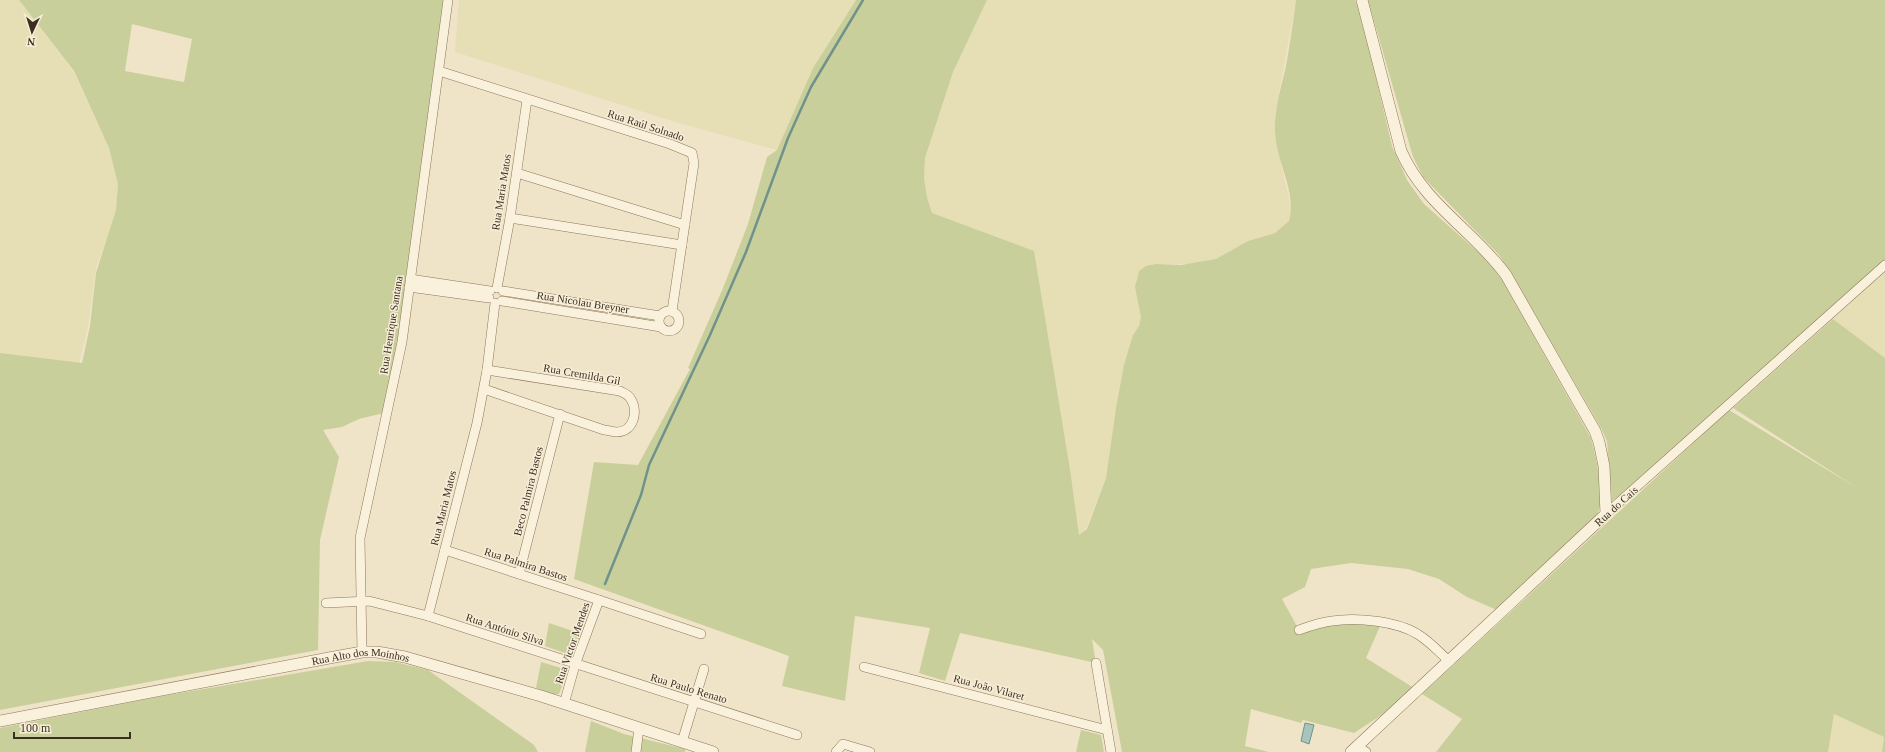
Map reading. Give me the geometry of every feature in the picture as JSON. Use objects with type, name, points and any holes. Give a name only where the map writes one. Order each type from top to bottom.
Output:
[{"type":"street","name":"Rua Henrique Santana","points":[[362,652],[360,538],[396,372],[410,283],[448,0]]},
{"type":"street","points":[[1362,0],[1401,151],[1408,167],[1423,189],[1493,257],[1506,275],[1585,411],[1595,431],[1602,453],[1606,514]]},
{"type":"street","name":"Rua Raúl Solnado","points":[[439,71],[670,144],[692,153],[694,163],[672,311]]},
{"type":"street","name":"Rua Maria Matos","points":[[428,616],[477,423],[484,389],[496,295],[510,218],[527,100]]},
{"type":"street","points":[[517,173],[685,225]]},
{"type":"street","points":[[510,218],[682,245]]},
{"type":"street","name":"Rua do Cais","points":[[1358,750],[1449,661],[1606,514],[1885,266]]},
{"type":"street","name":"Rua Nicolau Breyner","points":[[410,283],[660,316]]},
{"type":"street","name":"Rua Nicolau Breyner","points":[[496,295],[660,327]]},
{"type":"street","points":[[672,311],[679,317],[678,327],[669,332],[660,327],[659,322],[660,316],[665,312],[672,311]]},
{"type":"street","name":"Rua Cremilda Gil","points":[[484,389],[604,430],[618,432],[626,428],[633,423],[635,414],[634,404],[630,396],[620,391],[487,370]]},
{"type":"street","name":"Beco Palmira Bastos","points":[[519,574],[560,414]]},
{"type":"street","name":"Rua Palmira Bastos","points":[[445,550],[599,600]]},
{"type":"street","name":"Rua Victor Mendes","points":[[564,704],[575,665],[599,600],[701,634]]},
{"type":"street","points":[[326,603],[369,601],[428,616]]},
{"type":"street","name":"Rua António Silva","points":[[428,616],[575,665]]},
{"type":"street","points":[[1299,630],[1333,620],[1382,622],[1402,627],[1418,634],[1449,661]]},
{"type":"street","name":"Rua Alto dos Moinhos","points":[[0,722],[362,652],[377,652],[405,657],[564,704],[713,752]]},
{"type":"street","points":[[1096,664],[1111,752]]},
{"type":"street","name":"Rua Paulo Renato","points":[[575,665],[797,735]]},
{"type":"street","name":"Rua João Vilaret","points":[[864,667],[1107,730]]},
{"type":"street","points":[[682,742],[704,669]]},
{"type":"street","points":[[636,752],[639,728]]},
{"type":"street","points":[[836,752],[844,744],[870,752]]},
{"type":"shaded area","points":[[0,0],[19,0],[73,71],[109,148],[118,184],[116,210],[111,229],[96,268],[88,327],[79,364],[0,353]]},
{"type":"shaded area","points":[[459,0],[856,0],[813,68],[777,150],[675,122],[455,52]]},
{"type":"shaded area","points":[[987,0],[1296,0],[1275,115],[1275,138],[1291,207],[1289,221],[1275,233],[1258,238],[1216,259],[1189,264],[1156,264],[1139,271],[1136,282],[1141,317],[1139,326],[1133,335],[1116,408],[1106,478],[1086,529],[1079,535],[1071,476],[932,213],[927,197],[924,178],[925,158],[953,72]]},
{"type":"shaded area","points":[[1885,271],[1885,358],[1833,319]]},
{"type":"shaded area","points":[[1834,714],[1884,737],[1882,752],[1828,752]]},
{"type":"green space","points":[[19,0],[447,0],[388,412],[359,419],[342,427],[323,430],[339,457],[320,540],[318,650],[0,710],[0,353],[82,363],[90,326],[96,273],[116,210],[118,184],[109,148],[74,71]],"holes":[[[132,24],[192,39],[184,82],[125,71]]]},
{"type":"green space","points":[[856,0],[987,0],[953,72],[925,158],[924,178],[927,197],[932,213],[1034,251],[1071,476],[1079,535],[1087,529],[1106,478],[1124,365],[1133,335],[1139,326],[1141,317],[1135,287],[1139,271],[1146,266],[1156,264],[1181,265],[1216,259],[1248,241],[1275,233],[1289,221],[1291,210],[1290,199],[1276,143],[1275,124],[1278,99],[1286,66],[1296,0],[1355,0],[1360,10],[1392,146],[1407,180],[1424,204],[1487,260],[1502,280],[1591,438],[1598,467],[1601,489],[1601,500],[1596,517],[1497,610],[1467,597],[1439,579],[1408,569],[1351,563],[1311,569],[1305,587],[1282,599],[1299,630],[1319,623],[1382,622],[1366,658],[1414,688],[1380,716],[1354,733],[1303,720],[1301,723],[1251,709],[1245,746],[1269,752],[1122,752],[1103,650],[1092,639],[1096,663],[960,633],[945,681],[919,673],[930,628],[855,616],[845,701],[782,686],[789,656],[574,579],[594,462],[638,465],[690,369],[688,368],[723,288],[748,224],[767,157],[777,150],[813,68]]},
{"type":"green space","points":[[1368,0],[1885,0],[1885,268],[1631,488],[1612,501],[1607,441],[1601,428],[1517,283],[1499,255],[1423,177],[1413,157]]},
{"type":"green space","points":[[1833,319],[1885,358],[1885,752],[1882,752],[1884,737],[1834,714],[1828,752],[1436,752],[1462,719],[1422,694],[1729,410],[1857,488],[1733,408]]},
{"type":"green space","points":[[549,623],[582,634],[573,656],[545,646]]},
{"type":"green space","points":[[368,661],[395,662],[428,670],[534,745],[538,752],[0,752],[0,728],[157,697]]},
{"type":"green space","points":[[541,662],[568,670],[559,694],[552,694],[536,688]]},
{"type":"green space","points":[[591,721],[624,734],[685,749],[685,752],[585,752]]},
{"type":"green space","points":[[1081,730],[1101,735],[1104,752],[1076,752]]},
{"type":"water","points":[[1305,723],[1314,725],[1309,744],[1301,741]]},
{"type":"waterway","points":[[605,584],[641,495],[649,465],[710,335],[746,252],[788,138],[811,87],[863,0]]}]
